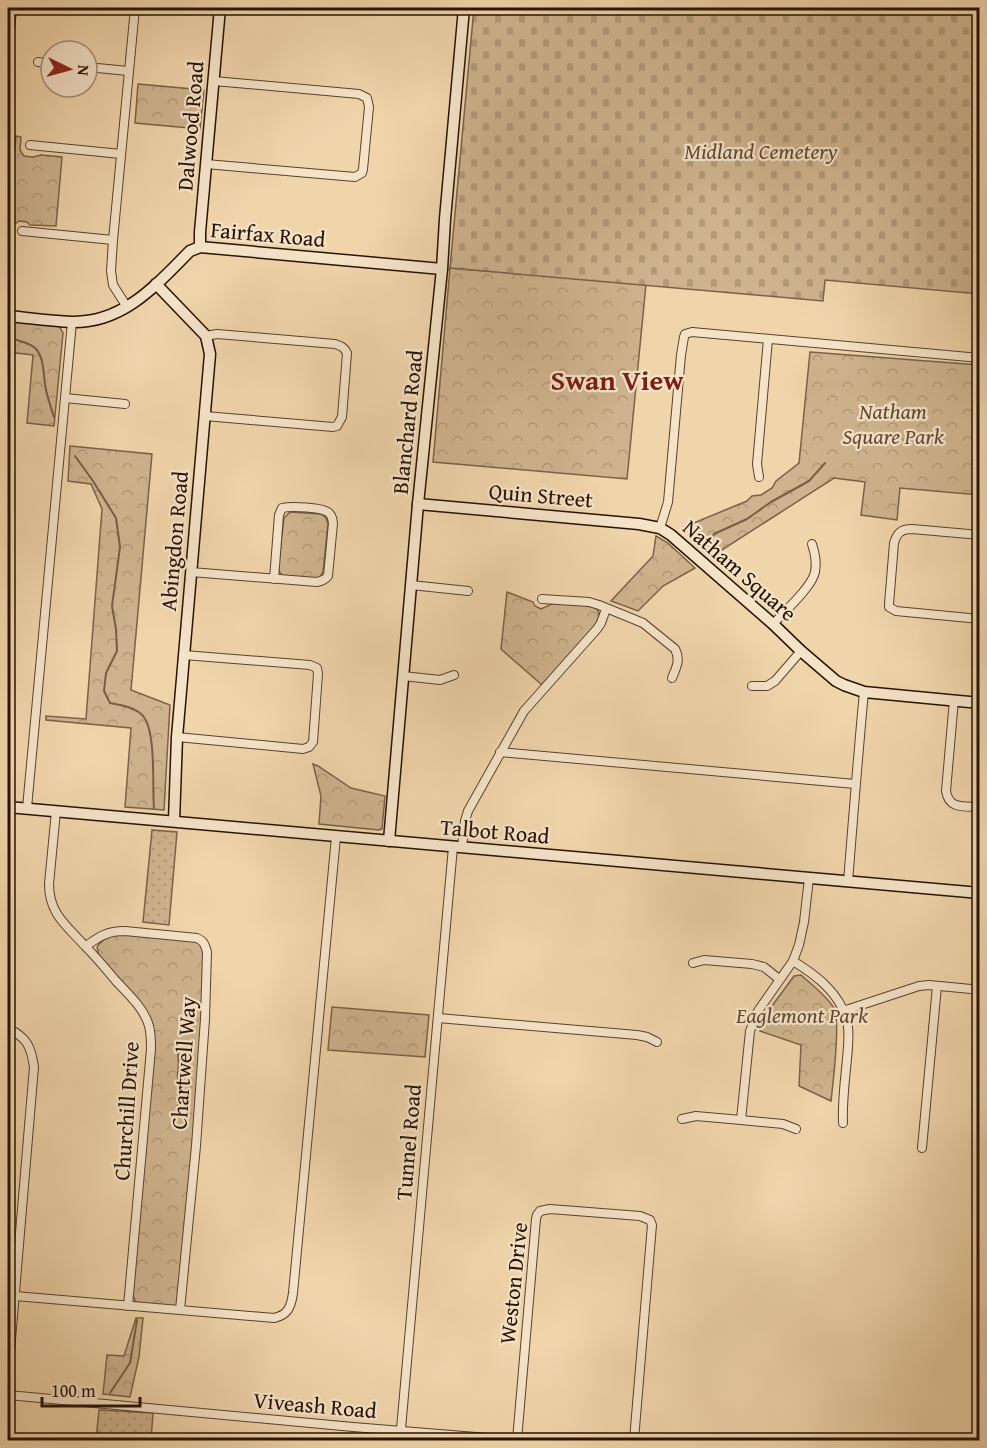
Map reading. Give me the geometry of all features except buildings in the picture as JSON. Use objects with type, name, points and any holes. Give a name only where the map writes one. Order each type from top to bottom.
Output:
[{"type":"main road","points":[[8,31],[10,8]]},
{"type":"street","points":[[127,307],[113,285],[111,271],[135,8]]},
{"type":"street","name":"Dalwood Road","points":[[200,247],[220,8]]},
{"type":"street","points":[[330,8],[371,10],[376,8]]},
{"type":"street","name":"Blanchard Road","points":[[389,841],[464,8]]},
{"type":"street","points":[[99,68],[128,71]]},
{"type":"street","points":[[206,164],[355,177],[362,173],[363,169],[369,107],[367,98],[359,94],[213,81]]},
{"type":"street","points":[[30,146],[121,154]]},
{"type":"street","points":[[22,231],[113,240]]},
{"type":"street","name":"Fairfax Road","points":[[8,316],[72,322],[105,318],[127,307],[156,284],[190,251],[200,247],[442,269]]},
{"type":"street","points":[[156,284],[206,336],[217,334],[335,344],[341,345],[347,353],[342,417],[337,426],[205,416]]},
{"type":"street","points":[[27,808],[72,322]]},
{"type":"street","name":"Natham Square","points":[[980,358],[688,333],[684,337],[668,502],[660,528],[680,541],[836,681],[864,692],[980,703]]},
{"type":"street","name":"Abingdon Road","points":[[174,822],[177,737],[210,354],[206,336]]},
{"type":"street","points":[[759,477],[757,464],[768,339]]},
{"type":"street","points":[[65,398],[125,404]]},
{"type":"street","name":"Quin Street","points":[[418,504],[639,524],[660,528]]},
{"type":"street","points":[[191,572],[274,579],[317,582],[326,579],[333,522],[329,513],[324,510],[282,508],[279,515],[274,579]]},
{"type":"street","points":[[980,535],[912,529],[899,532],[894,543],[889,604],[892,610],[902,612],[980,619]]},
{"type":"street","points":[[773,624],[814,578],[816,561],[812,544]]},
{"type":"street","points":[[411,585],[468,591]]},
{"type":"street","points":[[542,599],[589,602],[643,623],[678,654],[679,660],[672,678]]},
{"type":"street","name":"Tunnel Road","points":[[400,1440],[438,1018],[457,847],[468,811],[524,711],[597,630],[606,609]]},
{"type":"street","points":[[752,686],[768,686],[775,681],[801,651]]},
{"type":"street","points":[[177,737],[303,749],[309,747],[313,742],[317,668],[310,665],[184,655]]},
{"type":"street","points":[[403,676],[440,680],[454,675]]},
{"type":"street","points":[[848,882],[864,692]]},
{"type":"street","points":[[954,700],[947,796],[953,804],[980,807]]},
{"type":"street","points":[[500,752],[855,784]]},
{"type":"street","name":"Talbot Road","points":[[8,807],[980,893]]},
{"type":"street","name":"Churchill Drive","points":[[56,811],[49,884],[54,911],[140,1008],[150,1033],[151,1049],[128,1306]]},
{"type":"street","points":[[15,1296],[274,1318],[286,1313],[291,1305],[293,1293],[336,837]]},
{"type":"street","points":[[741,1120],[750,1031],[758,1011],[792,961],[802,934],[809,878]]},
{"type":"street","name":"Chartwell Way","points":[[86,946],[101,935],[113,931],[125,931],[197,938],[203,941],[207,952],[196,1146],[180,1310]]},
{"type":"street","points":[[693,963],[704,960],[752,964],[764,967],[779,979]]},
{"type":"street","points":[[792,961],[827,986],[842,1009],[847,1022],[843,1124]]},
{"type":"street","points":[[842,1009],[846,1010],[919,986],[971,989]]},
{"type":"street","points":[[922,1148],[937,986]]},
{"type":"street","points":[[438,1018],[637,1035],[657,1042]]},
{"type":"street","points":[[8,1028],[27,1043],[31,1050],[34,1067],[8,1375]]},
{"type":"street","points":[[682,1119],[696,1116],[783,1124],[796,1129]]},
{"type":"street","name":"Weston Drive","points":[[517,1440],[536,1219],[540,1211],[550,1209],[640,1216],[650,1220],[652,1226],[634,1440]]},
{"type":"street","name":"Viveash Road","points":[[8,1395],[512,1440]]},
{"type":"green space","name":"Midland Cemetery","points":[[474,8],[979,8],[979,294],[825,280],[823,301],[450,268]]},
{"type":"green space","points":[[138,84],[204,90],[200,129],[135,123]]},
{"type":"green space","points":[[16,136],[21,137],[20,150],[24,156],[62,157],[56,226],[30,225],[19,221],[12,226],[8,225]]},
{"type":"green space","points":[[450,268],[646,284],[627,479],[433,462]]},
{"type":"green space","points":[[8,321],[59,326],[63,333],[54,426],[27,423],[33,355],[8,352]]},
{"type":"green space","name":"Natham Square Park","points":[[810,352],[979,365],[979,495],[900,488],[897,520],[861,515],[865,482],[834,478],[711,557],[684,527],[747,501],[752,496],[761,495],[799,463]]},
{"type":"green space","points":[[70,446],[152,454],[131,690],[170,705],[164,810],[125,807],[131,728],[46,720],[46,716],[86,719],[102,509],[91,484],[68,481]]},
{"type":"green space","points":[[290,512],[321,514],[326,518],[328,524],[323,572],[320,577],[315,579],[285,577],[280,573],[278,567],[284,518]]},
{"type":"green space","points":[[656,536],[668,543],[695,568],[663,586],[638,611],[611,601],[653,556]]},
{"type":"green space","points":[[507,592],[533,602],[541,609],[554,603],[583,605],[596,608],[599,613],[594,627],[542,685],[501,649]]},
{"type":"green space","points":[[313,764],[351,788],[385,796],[382,829],[319,824],[321,796]]},
{"type":"green space","points":[[152,830],[177,832],[169,925],[143,922]]},
{"type":"green space","points":[[115,934],[196,941],[202,946],[204,954],[197,1139],[179,1304],[175,1306],[140,1304],[133,1296],[151,1023],[99,957],[97,947],[104,939]]},
{"type":"green space","name":"Eaglemont Park","points":[[801,975],[827,999],[836,1015],[836,1052],[831,1101],[799,1086],[801,1045],[760,1031],[766,1014],[794,976]]},
{"type":"green space","points":[[332,1007],[429,1015],[425,1057],[328,1050]]},
{"type":"green space","points":[[136,1318],[143,1318],[139,1357],[130,1397],[103,1394],[107,1355],[124,1356]]},
{"type":"green space","points":[[99,1410],[153,1413],[151,1440],[96,1440]]},
{"type":"waterway","points":[[8,335],[33,346],[39,353],[54,417]]},
{"type":"waterway","points":[[75,456],[116,518],[120,547],[112,606],[117,651],[106,673],[104,691],[110,703],[134,710],[146,721],[152,744],[154,809]]},
{"type":"waterway","points":[[710,542],[714,534],[747,519],[771,502],[809,481],[825,463]]},
{"type":"waterway","points":[[177,1115],[178,1054]]},
{"type":"waterway","points":[[110,1393],[130,1363],[137,1320]]},
{"type":"district","name":"Swan View","points":[[617,379]]}]
